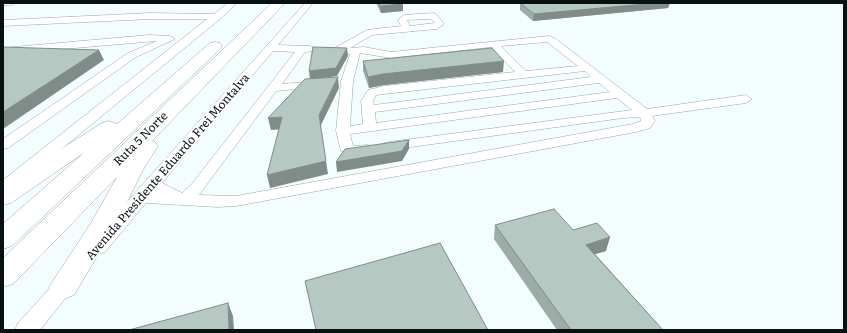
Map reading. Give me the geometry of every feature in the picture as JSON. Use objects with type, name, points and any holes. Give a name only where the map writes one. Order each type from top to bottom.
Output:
[{"type":"highway","points":[[241,22],[262,3]]},
{"type":"highway","name":"Ruta 5 Norte","points":[[3,239],[260,22],[278,3]]},
{"type":"highway","points":[[260,22],[287,3]]},
{"type":"highway","name":"Ruta 5 Norte","points":[[3,276],[170,98],[224,38]]},
{"type":"highway","points":[[3,196],[170,98]]},
{"type":"highway","points":[[64,287],[100,228],[133,168],[160,129],[170,98]]},
{"type":"street","points":[[3,3],[11,3]]},
{"type":"street","points":[[3,188],[233,3]]},
{"type":"street","name":"Avenida Presidente Eduardo Frei Montalva","points":[[26,330],[309,3]]},
{"type":"street","points":[[3,23],[151,16],[217,17]]},
{"type":"street","points":[[347,50],[370,32],[408,29],[440,24],[433,16],[402,19],[408,29]]},
{"type":"street","points":[[418,17],[424,27]]},
{"type":"street","points":[[3,51],[149,38],[170,39],[193,36]]},
{"type":"street","points":[[3,145],[132,55],[170,39]]},
{"type":"street","points":[[147,192],[161,188],[183,200],[218,202],[236,200],[636,128],[645,125],[648,121],[644,113],[554,41],[544,39],[496,48],[403,54],[364,50],[271,48]]},
{"type":"street","points":[[496,48],[524,75]]},
{"type":"street","points":[[183,200],[197,189],[302,49]]},
{"type":"street","points":[[347,50],[355,57],[347,81],[343,131],[346,148],[351,150],[746,99]]},
{"type":"street","points":[[370,128],[367,102],[372,94],[384,90],[587,68]]},
{"type":"street","points":[[368,109],[601,79]]},
{"type":"street","points":[[273,88],[347,81]]},
{"type":"street","points":[[343,131],[620,94]]},
{"type":"building","points":[[379,3],[402,3],[403,4],[380,6]]},
{"type":"building","points":[[520,3],[657,3],[534,14]]},
{"type":"building","points":[[3,47],[99,50],[3,112]]},
{"type":"building","points":[[313,47],[347,48],[336,68],[309,71]]},
{"type":"building","points":[[492,48],[504,61],[383,74],[368,77],[363,61]]},
{"type":"building","points":[[338,77],[319,115],[326,161],[267,175],[282,117],[268,118],[305,79]]},
{"type":"building","points":[[409,140],[402,151],[336,162],[345,149]]},
{"type":"building","points":[[554,209],[573,230],[597,223],[610,237],[586,245],[663,330],[571,330],[495,225]]},
{"type":"building","points":[[440,243],[488,330],[316,330],[305,281]]},
{"type":"building","points":[[228,303],[229,330],[129,330]]}]
